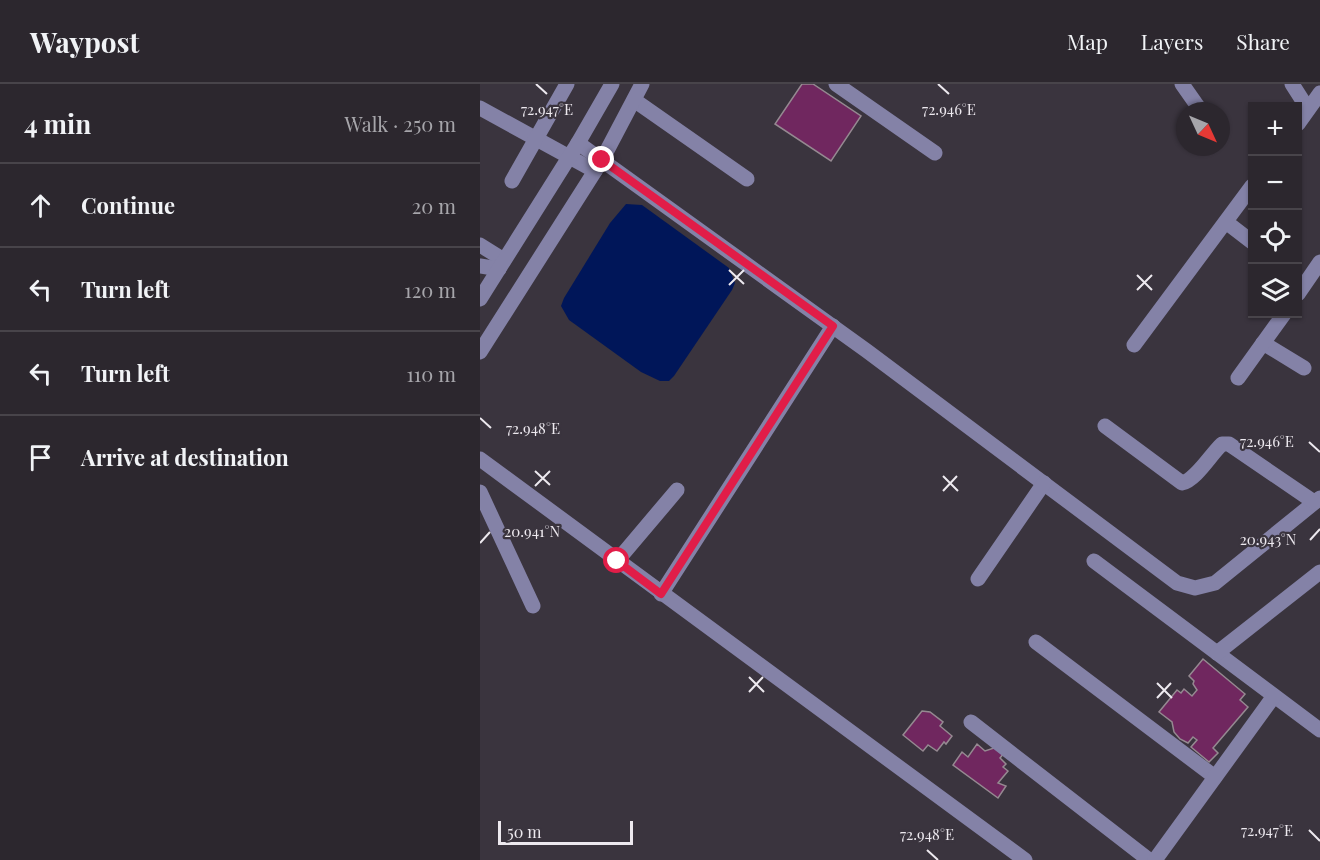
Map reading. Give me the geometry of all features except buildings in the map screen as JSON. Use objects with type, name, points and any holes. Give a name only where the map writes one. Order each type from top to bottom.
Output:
[{"type":"street","points":[[512,181],[567,84]]},
{"type":"street","points":[[480,299],[579,143],[612,84]]},
{"type":"street","points":[[480,352],[598,166],[642,84]]},
{"type":"street","points":[[836,84],[935,153]]},
{"type":"street","points":[[1182,84],[1195,102]]},
{"type":"street","points":[[1292,84],[1308,109]]},
{"type":"street","points":[[1302,118],[1320,93]]},
{"type":"street","points":[[634,100],[747,179]]},
{"type":"street","points":[[480,108],[569,157],[598,166]]},
{"type":"street","points":[[579,143],[598,166],[833,326],[1177,583],[1195,588],[1215,584],[1317,500],[1229,444],[1222,444],[1194,476],[1182,483],[1105,426]]},
{"type":"street","points":[[1134,345],[1248,192]]},
{"type":"street","points":[[1227,222],[1248,239]]},
{"type":"street","points":[[480,245],[502,265]]},
{"type":"street","points":[[1302,283],[1320,262]]},
{"type":"street","points":[[480,266],[502,265]]},
{"type":"street","points":[[1238,378],[1281,318]]},
{"type":"street","points":[[661,594],[833,326]]},
{"type":"street","points":[[1263,343],[1304,368]]},
{"type":"street","points":[[480,459],[1025,860]]},
{"type":"street","points":[[978,579],[1044,483]]},
{"type":"street","points":[[617,561],[677,489]]},
{"type":"street","points":[[480,492],[533,606]]},
{"type":"street","points":[[1094,561],[1320,730]]},
{"type":"street","points":[[1217,652],[1320,572]]},
{"type":"street","points":[[1036,642],[1215,777]]},
{"type":"street","points":[[1155,860],[1274,696]]},
{"type":"street","points":[[971,722],[1149,860]]},
{"type":"shaded area","points":[[626,204],[642,205],[729,268],[735,283],[669,381],[660,381],[641,372],[569,320],[561,306],[610,223]]},
{"type":"route","points":[[602,160],[833,326],[661,594],[617,561]]}]
